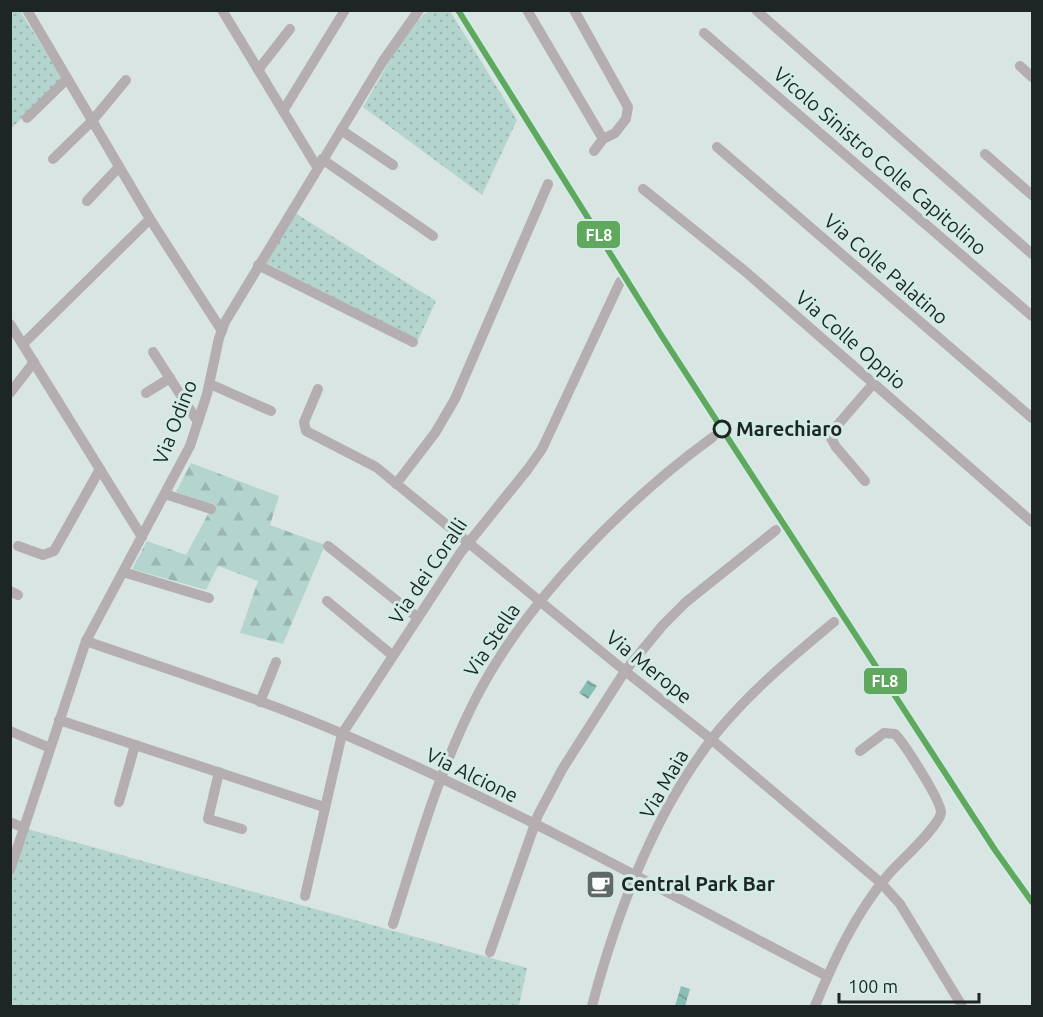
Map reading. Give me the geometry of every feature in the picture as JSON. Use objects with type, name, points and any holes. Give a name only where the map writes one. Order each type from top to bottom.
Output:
[{"type":"street","points":[[27,10],[150,219],[222,331]]},
{"type":"street","points":[[222,10],[283,111],[320,163],[433,236]]},
{"type":"street","points":[[283,111],[345,10]]},
{"type":"street","name":"Via Odino","points":[[10,870],[86,641],[190,446],[210,384],[222,331],[258,265],[386,55],[419,10]]},
{"type":"street","points":[[574,10],[628,107],[626,119],[615,133],[603,139],[594,151]]},
{"type":"street","points":[[756,10],[1032,254]]},
{"type":"street","points":[[530,12],[603,139]]},
{"type":"street","points":[[258,70],[290,29]]},
{"type":"street","name":"Vicolo Sinistro Colle Capitolino","points":[[704,33],[1032,316]]},
{"type":"street","points":[[1020,66],[1032,77]]},
{"type":"street","points":[[27,118],[67,79]]},
{"type":"street","points":[[53,159],[92,122],[126,80]]},
{"type":"street","points":[[341,130],[393,165]]},
{"type":"street","name":"Via Colle Palatino","points":[[717,147],[1032,418]]},
{"type":"street","points":[[985,154],[1032,195]]},
{"type":"street","points":[[87,201],[119,167]]},
{"type":"street","points":[[396,484],[435,433],[453,404],[548,184]]},
{"type":"street","name":"Via Colle Oppio","points":[[644,189],[746,272],[1032,522]]},
{"type":"street","points":[[23,344],[150,219]]},
{"type":"street","points":[[258,265],[413,342]]},
{"type":"street","name":"Via dei Coralli","points":[[305,896],[342,734],[417,617],[468,543],[542,449],[620,282]]},
{"type":"street","points":[[10,324],[142,537]]},
{"type":"street","points":[[153,352],[198,422]]},
{"type":"street","points":[[10,393],[34,362]]},
{"type":"street","points":[[146,393],[170,378]]},
{"type":"street","points":[[210,384],[271,411]]},
{"type":"street","points":[[865,481],[831,438],[835,428],[873,384]]},
{"type":"street","name":"Via Merope","points":[[318,388],[304,422],[306,431],[364,459],[396,484],[712,740],[881,883],[900,904],[962,1006]]},
{"type":"street","name":"Via Stella","points":[[393,924],[440,779],[477,695],[501,657],[540,602],[628,507],[713,437]]},
{"type":"street","points":[[18,546],[43,555],[53,552],[100,469]]},
{"type":"street","points":[[165,494],[211,509]]},
{"type":"street","points":[[489,952],[534,825],[563,768],[625,671],[663,625],[686,602],[776,530]]},
{"type":"street","points":[[328,546],[417,617]]},
{"type":"street","points":[[123,572],[209,597]]},
{"type":"street","points":[[327,601],[392,655]]},
{"type":"street","name":"Via Maia","points":[[592,1006],[616,929],[636,876],[673,800],[712,740],[737,710],[776,671],[834,622]]},
{"type":"street","name":"Via Alcione","points":[[86,641],[260,702],[342,734],[534,825],[827,976]]},
{"type":"street","points":[[260,702],[276,662]]},
{"type":"street","points":[[59,720],[324,807]]},
{"type":"street","points":[[10,731],[50,748]]},
{"type":"street","points":[[815,1006],[852,925],[881,883],[933,827],[940,813],[938,800],[895,734],[884,733],[860,751]]},
{"type":"street","points":[[119,802],[135,745]]},
{"type":"street","points":[[219,772],[208,819],[242,829]]},
{"type":"street","points":[[10,822],[24,828]]},
{"type":"green space","points":[[11,11],[20,11],[62,78],[11,129]]},
{"type":"green space","points":[[429,11],[450,11],[517,120],[482,195],[363,107],[393,55],[411,29]]},
{"type":"green space","points":[[295,213],[436,301],[418,340],[266,263]]},
{"type":"green space","points":[[191,463],[279,496],[270,525],[325,545],[283,644],[240,633],[258,581],[218,566],[206,590],[132,569],[147,541],[186,555],[213,505],[176,492]]},
{"type":"green space","points":[[24,828],[527,968],[519,1006],[11,1006],[11,870]]},
{"type":"water","points":[[588,680],[597,686],[588,699],[579,693]]},
{"type":"water","points":[[681,986],[690,989],[685,1006],[675,1006]]},
{"type":"transit line","name":"FL8","points":[[458,10],[663,338],[995,850],[1032,902]]},
{"type":"place","name":"Marechiaro","points":[[722,429]]},
{"type":"place","name":"Central Park Bar","points":[[600,884]]}]
